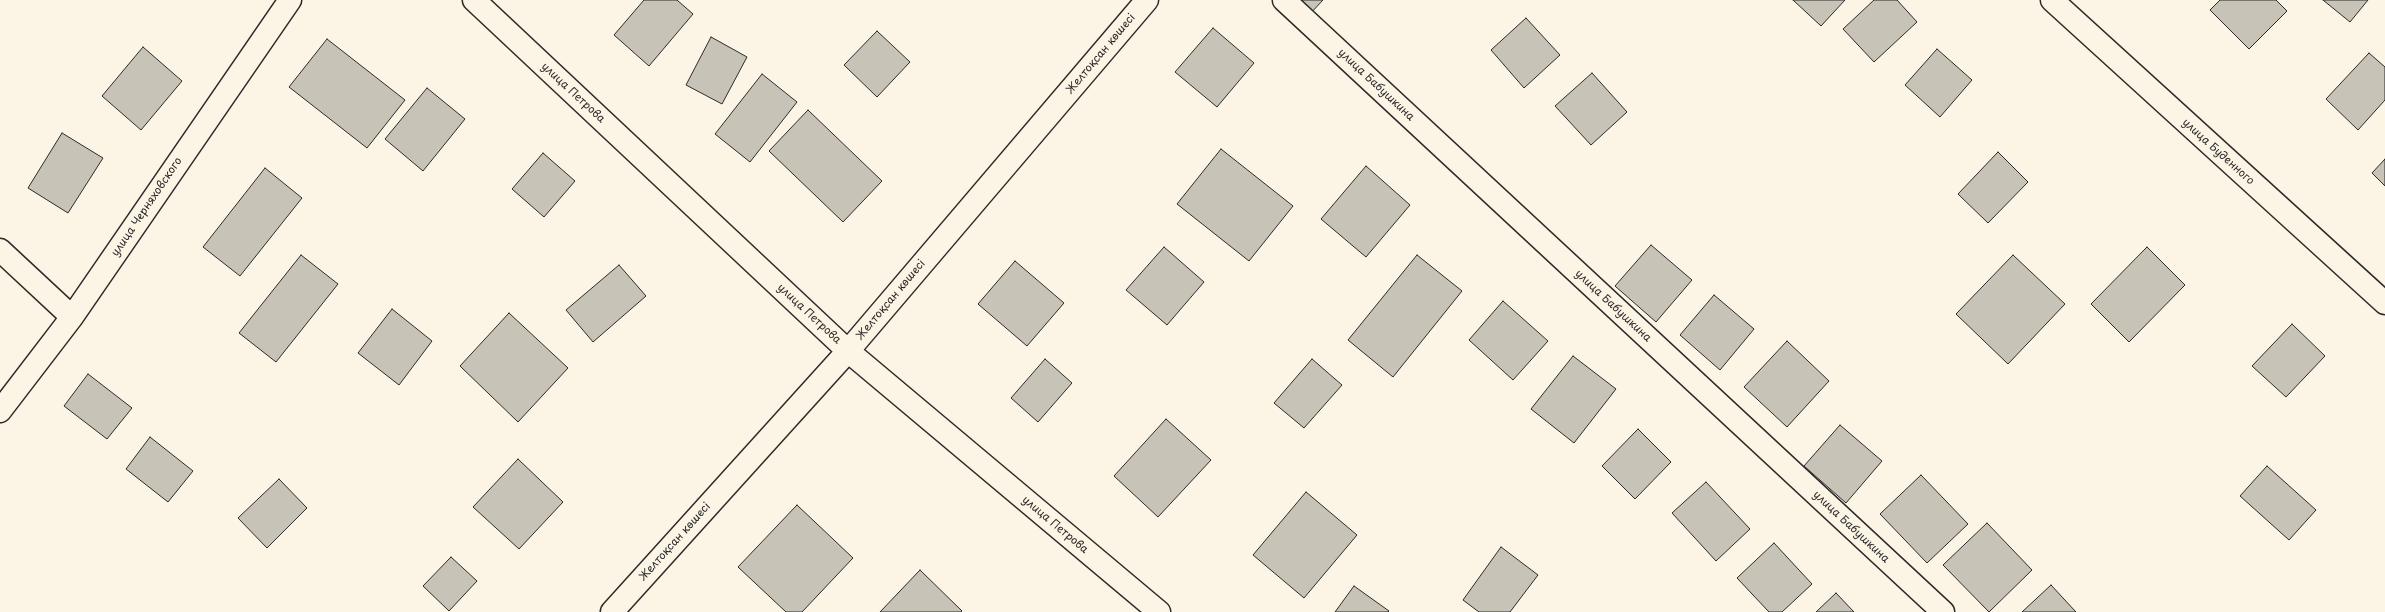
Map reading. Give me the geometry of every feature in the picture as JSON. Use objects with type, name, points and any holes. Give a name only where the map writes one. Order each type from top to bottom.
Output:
[{"type":"street","name":"улица Черняховского","points":[[0,412],[72,317],[290,0]]},
{"type":"street","name":"улица Петрова","points":[[474,0],[848,351],[1159,612]]},
{"type":"street","name":"Желтоқсан көшесі","points":[[612,612],[848,351],[1147,0]]},
{"type":"street","name":"улица Бабушкина","points":[[1284,0],[1943,612]]},
{"type":"street","name":"улица Буденного","points":[[2052,0],[2385,303]]},
{"type":"street","points":[[0,250],[72,317]]},
{"type":"building","points":[[644,0],[677,0],[693,14],[649,66],[614,35]]},
{"type":"building","points":[[1294,0],[1323,0],[1310,14]]},
{"type":"building","points":[[1793,0],[1845,0],[1821,26]]},
{"type":"building","points":[[1874,0],[1897,0],[1917,22],[1874,62],[1843,29]]},
{"type":"building","points":[[2220,0],[2276,0],[2287,11],[2249,49],[2210,10]]},
{"type":"building","points":[[2323,0],[2368,0],[2350,22]]},
{"type":"building","points":[[1526,18],[1560,55],[1524,88],[1491,50]]},
{"type":"building","points":[[1213,28],[1254,63],[1217,107],[1175,72]]},
{"type":"building","points":[[877,31],[910,62],[877,97],[844,65]]},
{"type":"building","points":[[711,37],[747,57],[722,104],[686,85]]},
{"type":"building","points":[[327,39],[405,100],[367,148],[289,87]]},
{"type":"building","points":[[143,47],[182,81],[141,130],[102,96]]},
{"type":"building","points":[[1937,49],[1972,80],[1940,117],[1905,85]]},
{"type":"building","points":[[2369,53],[2385,67],[2385,100],[2358,130],[2326,99]]},
{"type":"building","points":[[1592,73],[1627,112],[1591,145],[1555,106]]},
{"type":"building","points":[[762,74],[797,102],[750,162],[715,134]]},
{"type":"building","points":[[427,88],[465,119],[423,171],[385,139]]},
{"type":"building","points":[[808,110],[882,181],[843,222],[769,151]]},
{"type":"building","points":[[62,133],[103,158],[68,213],[28,188]]},
{"type":"building","points":[[1221,149],[1293,206],[1249,261],[1177,204]]},
{"type":"building","points":[[1998,152],[2028,182],[1988,223],[1958,194]]},
{"type":"building","points":[[543,153],[575,181],[544,217],[512,189]]},
{"type":"building","points":[[2385,159],[2385,186],[2372,173]]},
{"type":"building","points":[[1366,166],[1410,205],[1366,257],[1321,219]]},
{"type":"building","points":[[265,168],[302,198],[240,276],[203,247]]},
{"type":"building","points":[[1651,245],[1692,280],[1656,322],[1615,286]]},
{"type":"building","points":[[1164,247],[1204,282],[1167,325],[1126,290]]},
{"type":"building","points":[[2147,247],[2185,285],[2129,342],[2091,304]]},
{"type":"building","points":[[301,255],[338,284],[276,362],[239,333]]},
{"type":"building","points":[[1417,255],[1462,291],[1393,377],[1348,340]]},
{"type":"building","points":[[2013,255],[2065,304],[2008,364],[1956,314]]},
{"type":"building","points":[[1015,261],[1064,303],[1027,346],[978,304]]},
{"type":"building","points":[[619,265],[646,296],[593,342],[566,310]]},
{"type":"building","points":[[1714,295],[1754,329],[1720,370],[1680,335]]},
{"type":"building","points":[[1503,301],[1548,341],[1513,380],[1469,340]]},
{"type":"building","points":[[392,309],[432,341],[399,385],[358,353]]},
{"type":"building","points":[[509,313],[568,368],[518,422],[460,366]]},
{"type":"building","points":[[2292,324],[2325,356],[2286,397],[2252,366]]},
{"type":"building","points":[[1787,341],[1829,381],[1787,427],[1744,387]]},
{"type":"building","points":[[1573,356],[1616,389],[1574,443],[1531,409]]},
{"type":"building","points":[[1045,359],[1072,383],[1038,422],[1011,398]]},
{"type":"building","points":[[1312,359],[1342,385],[1304,428],[1274,403]]},
{"type":"building","points":[[88,374],[132,408],[107,439],[64,406]]},
{"type":"building","points":[[1166,419],[1211,460],[1158,517],[1114,476]]},
{"type":"building","points":[[1840,425],[1882,461],[1846,503],[1804,466]]},
{"type":"building","points":[[1638,429],[1671,462],[1635,499],[1602,466]]},
{"type":"building","points":[[150,437],[193,471],[168,502],[126,469]]},
{"type":"building","points":[[518,459],[563,502],[519,549],[473,507]]},
{"type":"building","points":[[2267,466],[2316,510],[2289,540],[2240,496]]},
{"type":"building","points":[[1921,475],[1968,524],[1927,563],[1880,514]]},
{"type":"building","points":[[279,479],[307,508],[267,548],[238,518]]},
{"type":"building","points":[[1706,482],[1750,529],[1716,561],[1672,513]]},
{"type":"building","points":[[1306,492],[1357,535],[1304,598],[1253,555]]},
{"type":"building","points":[[797,505],[853,558],[802,612],[786,612],[738,567]]},
{"type":"building","points":[[1987,523],[2032,570],[1989,612],[1943,565]]},
{"type":"building","points":[[1774,543],[1812,584],[1782,612],[1769,612],[1737,578]]},
{"type":"building","points":[[1501,547],[1538,575],[1510,612],[1479,612],[1463,600]]},
{"type":"building","points":[[451,557],[477,581],[449,611],[423,586]]},
{"type":"building","points":[[920,570],[962,611],[961,612],[880,612]]},
{"type":"building","points":[[2051,585],[2076,612],[2022,612]]},
{"type":"building","points":[[1354,586],[1389,611],[1335,612]]},
{"type":"building","points":[[1836,593],[1854,612],[1816,612]]}]
